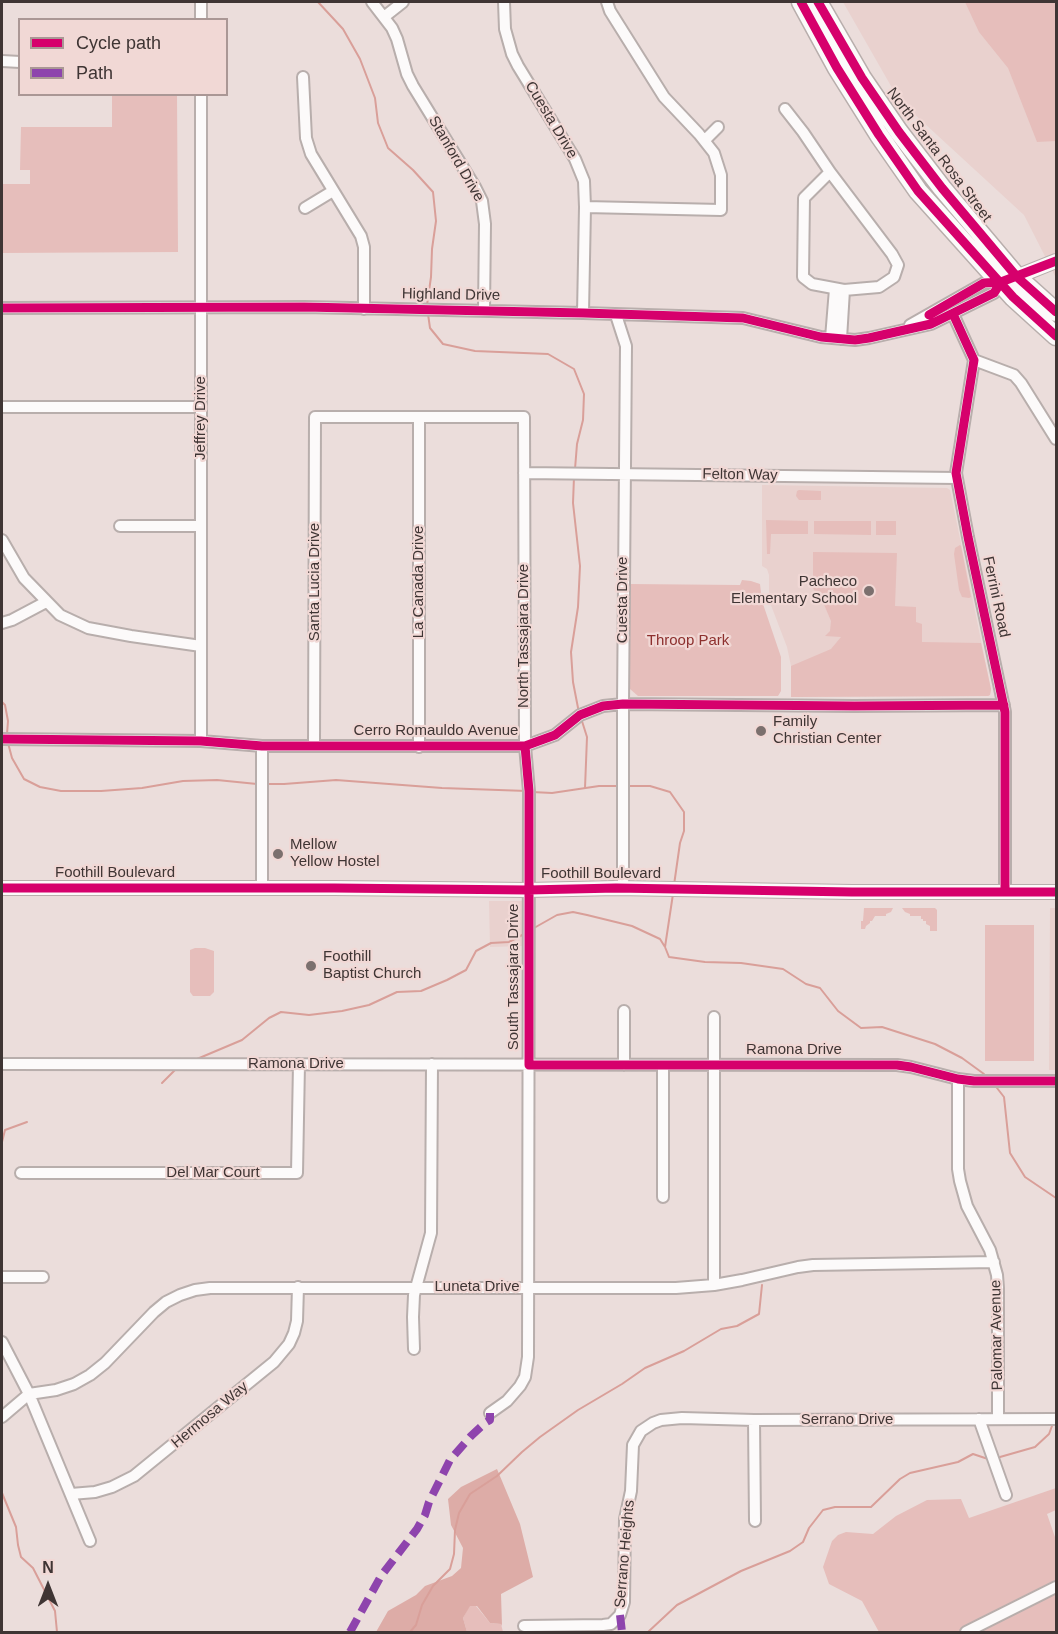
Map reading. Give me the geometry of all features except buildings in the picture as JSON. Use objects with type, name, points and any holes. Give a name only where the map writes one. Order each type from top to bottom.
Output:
[{"type":"highway","name":"North Santa Rosa Street","points":[[801,2],[837,68],[918,191],[1009,279],[1056,312]]},
{"type":"highway","name":"North Santa Rosa Street","points":[[818,2],[862,78],[899,132],[1009,279],[1013,297],[1056,336]]},
{"type":"street","points":[[201,2],[201,18]]},
{"type":"street","name":"Stanford Drive","points":[[372,2],[397,39],[413,87],[482,201],[485,224],[484,311]]},
{"type":"street","points":[[384,17],[403,2]]},
{"type":"street","name":"Cuesta Drive","points":[[504,2],[505,28],[512,54],[579,166],[585,189],[583,313]]},
{"type":"street","points":[[585,207],[722,210],[722,182],[714,153],[705,140],[664,98],[610,11],[607,2]]},
{"type":"street","points":[[2,62],[18,62]]},
{"type":"street","points":[[303,77],[307,144],[361,236],[364,247],[364,309]]},
{"type":"street","name":"Jeffrey Drive","points":[[201,96],[201,741]]},
{"type":"street","points":[[785,109],[898,265],[894,277],[879,287],[840,289],[812,284],[803,277],[804,198],[830,172]]},
{"type":"street","points":[[705,140],[718,127]]},
{"type":"street","points":[[305,208],[333,191]]},
{"type":"street","name":"Highland Drive","points":[[897,332],[984,283],[1009,279],[1056,261]]},
{"type":"street","name":"Highland Drive","points":[[2,308],[304,307],[743,318],[787,330],[836,338],[869,338],[931,324],[994,293],[1009,279]]},
{"type":"street","points":[[836,338],[840,289]]},
{"type":"street","points":[[953,314],[974,360],[1014,375],[1022,383],[1056,439]]},
{"type":"street","name":"Cuesta Drive","points":[[616,315],[626,346],[623,888]]},
{"type":"street","name":"Ferrini Road","points":[[974,360],[956,473],[1004,705],[1005,892]]},
{"type":"street","points":[[2,407],[201,407]]},
{"type":"street","name":"Santa Lucia Drive","points":[[314,746],[315,417],[419,417]]},
{"type":"street","name":"North Tassajara Drive","points":[[419,417],[524,417],[525,746],[529,791],[528,890]]},
{"type":"street","name":"La Canada Drive","points":[[419,417],[419,747]]},
{"type":"street","name":"Felton Way","points":[[524,473],[957,478]]},
{"type":"street","points":[[120,526],[201,526]]},
{"type":"street","points":[[2,540],[24,578],[60,615],[88,628],[201,646]]},
{"type":"street","points":[[2,623],[46,602]]},
{"type":"street","name":"Cerro Romauldo Avenue","points":[[2,739],[201,741],[262,746],[525,746],[555,735],[580,715],[603,706],[623,704],[1004,705]]},
{"type":"street","points":[[262,746],[262,888]]},
{"type":"street","name":"Foothill Boulevard","points":[[2,888],[528,890],[623,888],[1056,892]]},
{"type":"street","name":"South Tassajara Drive","points":[[490,1413],[514,1394],[525,1377],[528,1357],[528,890]]},
{"type":"street","points":[[624,1011],[624,1065]]},
{"type":"street","points":[[714,1017],[714,1285]]},
{"type":"street","name":"Ramona Drive","points":[[2,1064],[897,1065],[958,1079],[1056,1081]]},
{"type":"street","name":"Del Mar Court","points":[[21,1173],[297,1173],[299,1064]]},
{"type":"street","points":[[414,1349],[413,1317],[416,1287],[431,1233],[432,1064]]},
{"type":"street","points":[[663,1065],[663,1197]]},
{"type":"street","name":"Palomar Avenue","points":[[958,1079],[960,1182],[967,1206],[994,1262],[998,1288],[998,1419]]},
{"type":"street","name":"Luneta Drive","points":[[29,1394],[65,1387],[90,1375],[166,1302],[195,1290],[298,1287],[676,1288],[742,1281],[813,1265],[994,1262]]},
{"type":"street","points":[[2,1277],[43,1277]]},
{"type":"street","name":"Hermosa Way","points":[[71,1494],[96,1492],[134,1476],[274,1362],[294,1333],[297,1321],[298,1287]]},
{"type":"street","points":[[2,1342],[29,1394],[90,1541]]},
{"type":"street","points":[[2,1417],[29,1394]]},
{"type":"street","name":"Serrano Drive","points":[[641,1431],[653,1423],[670,1419],[1056,1419]]},
{"type":"street","points":[[980,1419],[1006,1495]]},
{"type":"street","points":[[754,1420],[754,1521]]},
{"type":"street","name":"Serrano Heights","points":[[524,1626],[603,1625],[611,1624],[620,1615],[624,1602],[625,1520],[631,1491],[632,1454],[636,1437],[641,1431]]},
{"type":"street","points":[[966,1632],[1056,1587]]},
{"type":"shaded area","points":[[843,2],[1056,2],[1056,278],[1024,215],[899,100]]},
{"type":"shaded area","name":"Pacheco Elementary School","points":[[762,485],[947,488],[950,490],[991,689],[990,695],[791,697],[791,666],[787,647],[769,600],[769,575],[767,569],[762,566]]},
{"type":"shaded area","points":[[489,901],[522,901],[523,946],[490,947]]},
{"type":"shaded area","points":[[1050,908],[1056,908],[1056,1070],[1049,1070]]},
{"type":"shaded area","points":[[497,1469],[520,1524],[533,1577],[501,1594],[502,1626],[490,1623],[477,1606],[470,1606],[463,1618],[467,1632],[376,1632],[388,1611],[416,1595],[425,1586],[452,1576],[461,1568],[463,1548],[451,1525],[448,1499],[461,1487]]},
{"type":"green space","points":[[965,2],[1056,2],[1056,141],[1037,142],[1008,68],[979,32]]},
{"type":"green space","points":[[112,96],[177,96],[178,252],[2,253],[2,184],[30,184],[30,170],[20,170],[21,127],[112,127]]},
{"type":"green space","points":[[799,490],[821,491],[821,500],[799,500],[796,496]]},
{"type":"green space","points":[[766,520],[808,521],[808,534],[771,534],[770,554],[767,554]]},
{"type":"green space","points":[[814,521],[871,521],[871,535],[814,534]]},
{"type":"green space","points":[[876,521],[896,521],[896,535],[876,535]]},
{"type":"green space","points":[[960,545],[971,597],[969,598],[962,597],[959,590],[954,554],[955,548]]},
{"type":"green space","points":[[813,552],[897,553],[895,606],[916,607],[916,622],[922,624],[922,642],[981,643],[991,689],[990,695],[791,697],[791,666],[831,649],[841,637],[825,636],[830,631],[831,621],[820,595],[814,597],[816,593],[813,588]]},
{"type":"green space","name":"Throop Park","points":[[742,580],[760,584],[762,601],[781,657],[781,691],[778,696],[638,696],[630,689],[629,584],[740,585]]},
{"type":"green space","points":[[864,908],[893,908],[886,916],[875,916],[865,929],[861,929]]},
{"type":"green space","points":[[902,908],[935,908],[937,910],[937,931],[930,931],[930,926],[921,919],[921,916],[910,916]]},
{"type":"green space","points":[[985,925],[1034,925],[1034,1061],[985,1061]]},
{"type":"green space","points":[[195,948],[214,951],[214,992],[210,996],[193,996],[190,992],[190,950]]},
{"type":"green space","points":[[1056,1488],[1056,1510],[1047,1514],[1056,1540],[1056,1632],[879,1632],[862,1601],[829,1584],[823,1567],[832,1541],[838,1535],[846,1532],[873,1534],[896,1516],[927,1500],[961,1499],[969,1518]]},
{"type":"green space","points":[[469,1606],[476,1606],[490,1623],[501,1624],[503,1632],[467,1632],[463,1618]]},
{"type":"waterway","points":[[318,2],[343,29],[360,59],[375,98],[378,123],[388,148],[433,192],[436,221],[427,305]]},
{"type":"waterway","points":[[428,314],[430,328],[443,344],[475,351],[548,354],[574,369],[584,394],[583,420],[577,444],[575,469]]},
{"type":"waterway","points":[[574,477],[573,503],[580,566],[578,607],[571,652],[573,682],[579,713]]},
{"type":"waterway","points":[[2,702],[5,705],[8,721],[7,734]]},
{"type":"waterway","points":[[581,718],[587,737],[585,788]]},
{"type":"waterway","points":[[8,743],[12,758],[24,779],[40,787],[61,791],[142,788],[183,781],[217,780],[257,784]]},
{"type":"waterway","points":[[266,784],[336,780],[442,788],[527,791]]},
{"type":"waterway","points":[[532,792],[552,793],[599,786],[619,786]]},
{"type":"waterway","points":[[628,786],[650,786],[670,792],[684,812],[684,831],[674,885]]},
{"type":"waterway","points":[[665,947],[673,894]]},
{"type":"waterway","points":[[534,928],[557,915],[573,912],[632,926],[660,939],[669,957],[783,969],[806,984],[820,988],[838,1011],[861,1028],[882,1027],[935,1044],[962,1058],[984,1074]]},
{"type":"waterway","points":[[197,1059],[242,1040],[269,1018],[281,1012],[309,1015],[342,1011],[369,1005],[397,992],[421,991],[466,970],[476,951],[491,943],[509,942],[526,933]]},
{"type":"waterway","points":[[162,1083],[176,1069]]},
{"type":"waterway","points":[[997,1088],[1004,1097],[1010,1153],[1025,1177],[1056,1198]]},
{"type":"waterway","points":[[2,1142],[5,1130],[27,1122]]},
{"type":"waterway","points":[[410,1632],[416,1625],[422,1605],[433,1586],[450,1569],[459,1513],[470,1494],[497,1476],[540,1437],[645,1368],[684,1351],[721,1329],[737,1326],[759,1314],[762,1285]]},
{"type":"waterway","points":[[1000,1457],[1035,1447],[1049,1434],[1052,1426]]},
{"type":"waterway","points":[[648,1632],[677,1605],[741,1571],[790,1551],[803,1542],[809,1528],[823,1510],[835,1507],[871,1507],[900,1479],[910,1473],[958,1462],[973,1454],[988,1459]]},
{"type":"waterway","points":[[2,1493],[16,1527],[21,1557],[33,1568],[55,1611],[57,1632]]},
{"type":"marked path","points":[[350,1632],[381,1576],[417,1529],[450,1460],[471,1436],[490,1420],[490,1413]]},
{"type":"marked path","points":[[620,1615],[622,1632]]},
{"type":"cycle path","points":[[801,2],[837,68],[918,191],[1013,297],[1056,336]]},
{"type":"cycle path","points":[[818,2],[862,78],[899,132],[942,188],[1017,277],[1056,312]]},
{"type":"cycle path","points":[[929,315],[984,283],[1001,282],[1056,261]]},
{"type":"cycle path","points":[[2,308],[304,307],[743,318],[821,337],[855,340],[931,324],[994,293],[1001,282]]},
{"type":"cycle path","points":[[953,314],[974,360],[956,473],[1005,712],[1005,892]]},
{"type":"cycle path","points":[[2,739],[201,741],[262,746],[525,746],[555,735],[580,715],[603,706],[623,704],[1004,705]]},
{"type":"cycle path","points":[[525,746],[529,791],[529,1065],[897,1065],[974,1081],[1056,1081]]},
{"type":"cycle path","points":[[2,888],[528,890],[616,888],[852,892],[1056,892]]},
{"type":"place","name":"Pacheco Elementary School","points":[[869,591]]},
{"type":"place","name":"Family Christian Center","points":[[761,731]]},
{"type":"place","name":"Mellow Yellow Hostel","points":[[278,854]]},
{"type":"place","name":"Foothill Baptist Church","points":[[311,966]]}]
